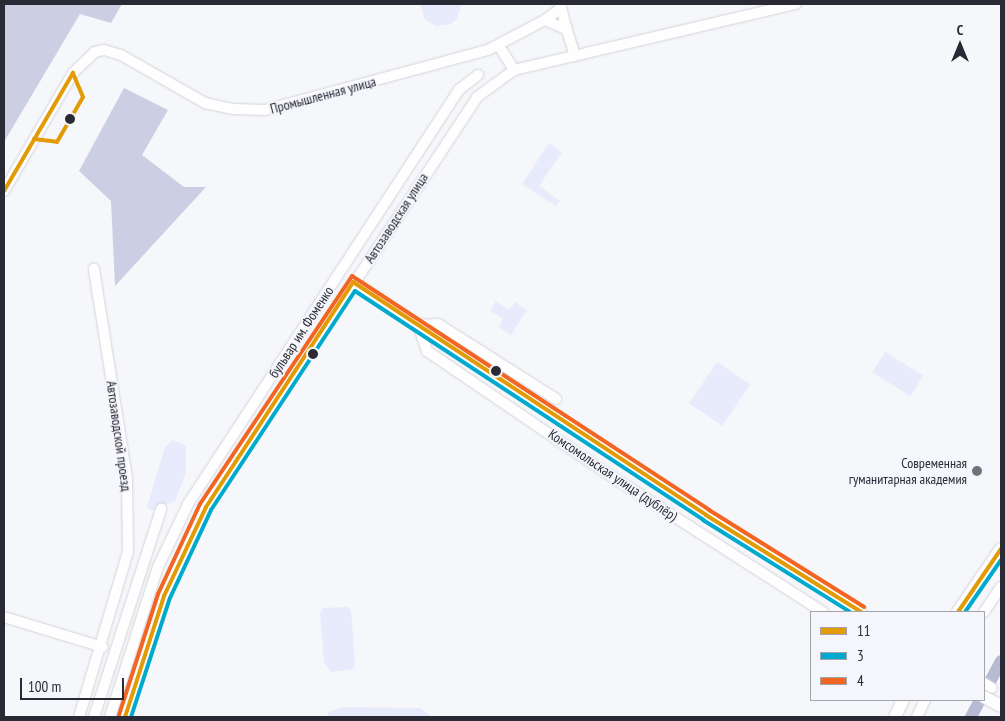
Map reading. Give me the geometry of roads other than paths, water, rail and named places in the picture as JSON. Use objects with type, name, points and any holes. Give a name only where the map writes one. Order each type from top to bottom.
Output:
[{"type":"main road","points":[[959,611],[1001,549]]},
{"type":"main road","points":[[895,717],[903,701]]},
{"type":"street","name":"Автозаводская улица","points":[[125,717],[164,596],[206,507],[465,113],[478,97],[514,70],[796,4]]},
{"type":"street","points":[[560,6],[575,56]]},
{"type":"street","name":"Промышленная улица","points":[[4,191],[73,73],[85,58],[104,50],[121,55],[205,103],[233,109],[265,110],[459,60],[498,46],[545,20],[560,6]]},
{"type":"street","points":[[545,20],[567,30]]},
{"type":"street","points":[[498,46],[514,70]]},
{"type":"street","name":"бульвар им. Фоменко","points":[[110,717],[158,567],[188,504],[460,89],[478,75]]},
{"type":"street","name":"Автозаводской проезд","points":[[79,717],[103,646],[128,552],[129,504],[94,269]]},
{"type":"street","points":[[353,282],[706,515],[860,611]]},
{"type":"street","points":[[418,325],[438,324],[556,399]]},
{"type":"street","name":"Комсомольская улица (дублёр)","points":[[418,325],[427,351],[608,474],[821,611]]},
{"type":"street","points":[[94,717],[161,509]]},
{"type":"street","points":[[985,611],[1001,587]]},
{"type":"street","points":[[4,617],[103,646]]},
{"type":"street","points":[[917,717],[925,701]]},
{"type":"waterway","points":[[985,691],[1001,661]]},
{"type":"waterway","points":[[971,717],[979,701]]},
{"type":"place","name":"Современная гуманитарная академия","points":[[977,471]]}]
